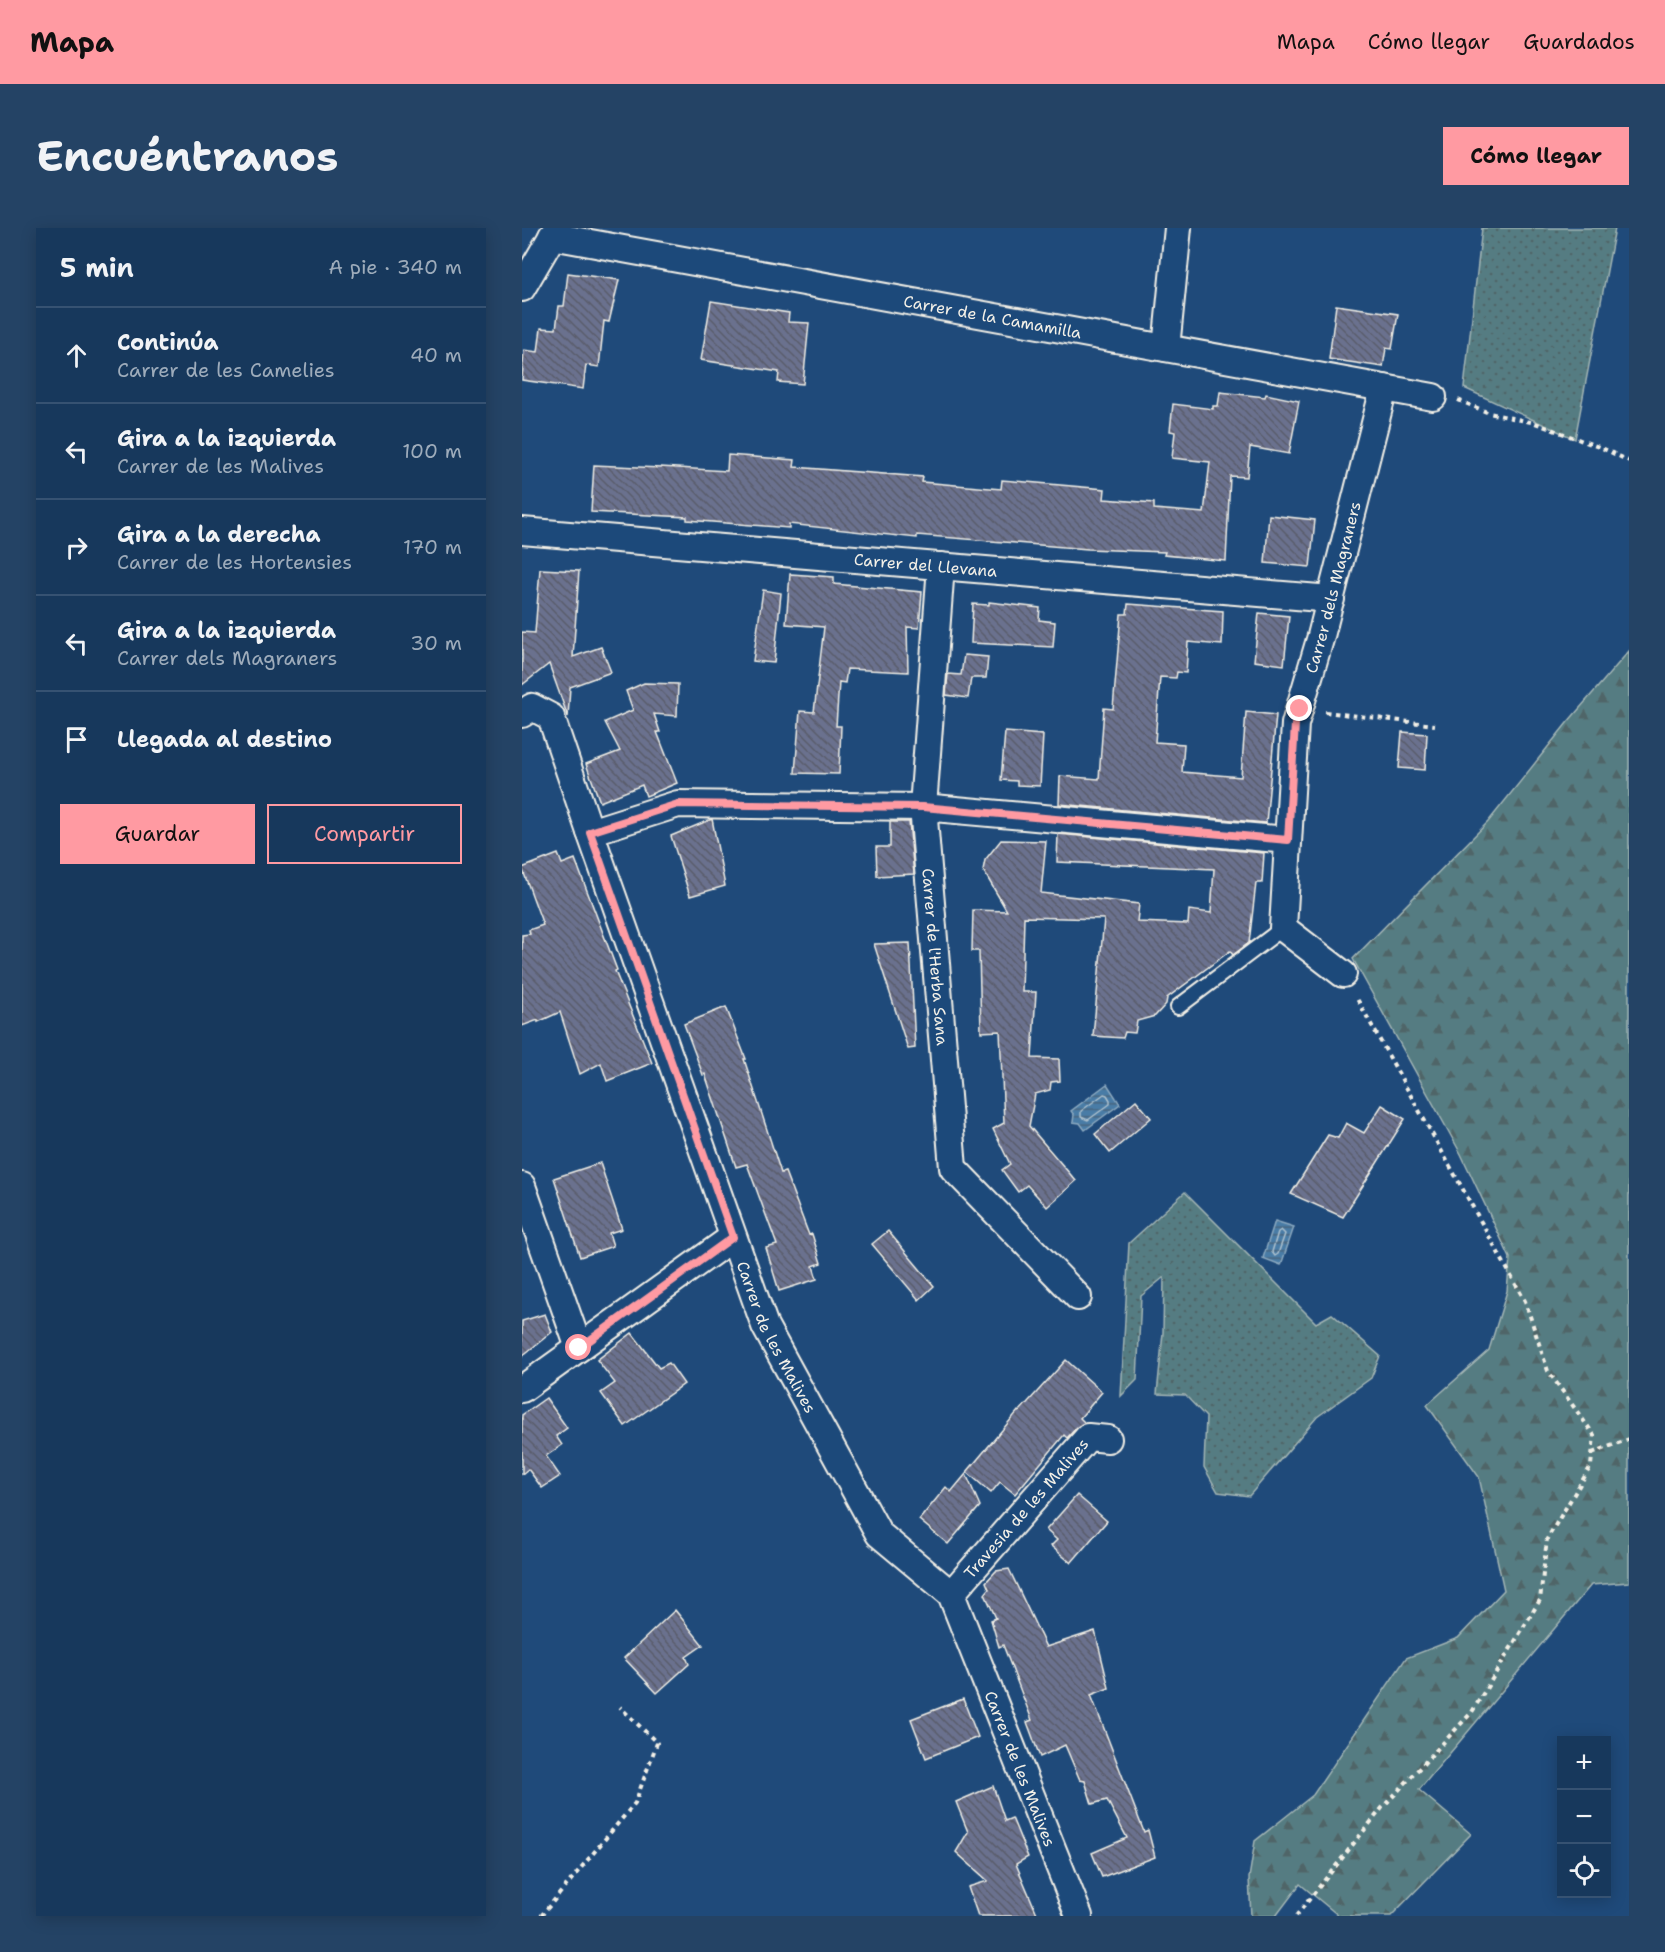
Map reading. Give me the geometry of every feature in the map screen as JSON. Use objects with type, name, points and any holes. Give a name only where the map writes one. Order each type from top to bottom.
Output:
[{"type":"street","points":[[1166,348],[1178,228]]},
{"type":"street","points":[[522,288],[554,232]]},
{"type":"street","name":"Carrer de la Camamilla","points":[[554,232],[1433,397]]},
{"type":"street","name":"Carrer dels Magraners","points":[[1283,928],[1295,724],[1330,599],[1384,388]]},
{"type":"street","name":"Carrer del Llevana","points":[[522,531],[1330,599]]},
{"type":"street","name":"Carrer de l'Herba Sana","points":[[941,566],[923,807],[953,1168],[1078,1297]]},
{"type":"street","name":"Carrer de les Malives","points":[[522,714],[532,707],[551,717],[765,1326],[879,1534],[951,1594],[1079,1916]]},
{"type":"street","points":[[590,832],[678,804],[923,807],[1288,840]]},
{"type":"street","points":[[1283,928],[1343,974]]},
{"type":"street","points":[[522,1186],[579,1348]]},
{"type":"street","points":[[522,1389],[733,1237]]},
{"type":"street","name":"Travesia de les Malives","points":[[951,1594],[1088,1437],[1108,1439]]},
{"type":"lane","points":[[1178,1007],[1283,928]]},
{"type":"path","points":[[1433,397],[1444,394],[1489,413],[1535,423],[1629,461]]},
{"type":"path","points":[[1300,709],[1435,725]]},
{"type":"path","points":[[1296,1916],[1382,1808],[1472,1712],[1540,1600],[1547,1539],[1591,1466],[1594,1435],[1548,1371],[1525,1301],[1343,974]]},
{"type":"path","points":[[1592,1453],[1629,1439]]},
{"type":"path","points":[[541,1916],[635,1803],[657,1743],[620,1707]]},
{"type":"green space","points":[[1482,228],[1615,228],[1575,439],[1464,388]]},
{"type":"green space","points":[[1629,651],[1629,1582],[1591,1585],[1419,1790],[1471,1834],[1391,1916],[1339,1916],[1300,1884],[1276,1916],[1251,1916],[1249,1878],[1255,1841],[1313,1795],[1406,1658],[1458,1638],[1504,1590],[1479,1477],[1427,1405],[1489,1350],[1507,1291],[1510,1258],[1461,1154],[1353,959],[1488,822],[1567,723]]},
{"type":"green space","points":[[1185,1192],[1316,1323],[1332,1314],[1380,1356],[1371,1378],[1317,1417],[1249,1496],[1218,1492],[1204,1467],[1206,1417],[1185,1395],[1157,1394],[1163,1333],[1164,1277],[1141,1296],[1137,1380],[1121,1396],[1129,1243]]},
{"type":"water","points":[[1107,1084],[1120,1104],[1085,1130],[1080,1123],[1073,1122],[1074,1115],[1071,1111]]},
{"type":"water","points":[[1275,1221],[1294,1227],[1281,1265],[1263,1258]]},
{"type":"building","points":[[568,273],[619,280],[609,322],[604,321],[599,367],[586,365],[583,389],[522,380],[524,350],[538,352],[541,328],[556,329],[559,306],[564,306]]},
{"type":"building","points":[[711,301],[789,313],[788,322],[809,323],[803,384],[778,382],[779,372],[701,360]]},
{"type":"building","points":[[1336,305],[1398,314],[1392,349],[1386,348],[1383,367],[1329,359]]},
{"type":"building","points":[[1220,392],[1265,397],[1266,394],[1299,401],[1289,454],[1250,447],[1247,477],[1230,476],[1226,561],[1164,555],[1165,552],[1088,549],[917,535],[917,538],[789,524],[789,528],[687,520],[687,517],[591,512],[594,465],[727,471],[728,455],[795,460],[794,467],[923,477],[922,482],[1001,489],[1002,480],[1105,489],[1104,499],[1154,503],[1154,509],[1204,513],[1210,462],[1172,458],[1175,432],[1170,431],[1173,404],[1213,409],[1213,406],[1218,406]]},
{"type":"building","points":[[1269,515],[1315,520],[1310,567],[1265,563]]},
{"type":"building","points":[[540,569],[579,571],[573,657],[601,647],[611,672],[570,687],[568,717],[549,664],[522,685],[522,632],[535,633]]},
{"type":"building","points":[[790,574],[834,577],[834,584],[922,592],[919,628],[907,627],[908,672],[847,669],[845,683],[839,682],[836,726],[841,726],[839,774],[795,773],[800,711],[814,712],[824,627],[786,624]]},
{"type":"building","points":[[763,590],[781,593],[774,663],[753,661]]},
{"type":"building","points":[[989,602],[1040,608],[1039,620],[1055,622],[1053,647],[971,643],[973,604],[989,605]]},
{"type":"building","points":[[1128,604],[1223,611],[1222,645],[1188,642],[1186,673],[1177,672],[1176,678],[1160,677],[1155,742],[1184,744],[1182,772],[1241,777],[1246,712],[1276,715],[1266,823],[1059,804],[1060,776],[1099,779],[1104,708],[1113,709],[1121,614],[1127,614]]},
{"type":"building","points":[[1259,613],[1289,616],[1284,665],[1254,661]]},
{"type":"building","points":[[964,655],[988,657],[986,678],[971,678],[968,698],[946,695],[948,674],[961,675]]},
{"type":"building","points":[[644,683],[678,684],[677,716],[654,714],[660,732],[657,732],[677,783],[646,796],[642,785],[600,802],[586,764],[620,751],[605,722],[633,710],[626,691]]},
{"type":"building","points":[[1005,732],[1043,735],[1040,786],[1017,785],[1017,781],[1001,780]]},
{"type":"building","points":[[1402,732],[1427,734],[1425,770],[1399,768]]},
{"type":"building","points":[[712,819],[725,886],[690,896],[671,836]]},
{"type":"building","points":[[890,822],[909,822],[914,874],[877,876],[876,847],[890,847]]},
{"type":"building","points":[[1058,834],[1264,853],[1262,883],[1256,883],[1249,943],[1233,955],[1230,951],[1167,998],[1166,1004],[1155,1016],[1137,1021],[1135,1033],[1125,1032],[1123,1038],[1093,1036],[1104,919],[1024,917],[1022,992],[1036,992],[1032,1058],[1059,1059],[1060,1081],[1051,1082],[1050,1090],[1035,1094],[1029,1126],[1076,1181],[1047,1207],[1027,1185],[1018,1192],[1002,1170],[1010,1164],[993,1129],[1004,1123],[1000,1031],[981,1032],[979,951],[972,951],[973,910],[1007,911],[983,870],[985,860],[1001,840],[1046,841],[1041,893],[1139,904],[1137,922],[1188,924],[1189,910],[1211,913],[1214,869],[1057,862]]},
{"type":"building","points":[[558,854],[562,864],[575,859],[617,970],[615,971],[652,1063],[607,1081],[601,1063],[580,1074],[560,1012],[522,1026],[522,935],[530,934],[529,930],[543,925],[522,868]]},
{"type":"building","points":[[910,943],[915,1048],[908,1049],[874,944]]},
{"type":"building","points":[[726,1007],[746,1059],[744,1059],[781,1173],[785,1172],[809,1235],[812,1234],[821,1263],[813,1266],[817,1279],[779,1291],[766,1248],[777,1245],[747,1164],[736,1167],[705,1074],[703,1075],[684,1024]]},
{"type":"building","points":[[1136,1100],[1151,1118],[1110,1153],[1095,1134]]},
{"type":"building","points":[[1382,1105],[1405,1119],[1343,1217],[1291,1194],[1328,1135],[1338,1138],[1346,1123],[1364,1133]]},
{"type":"building","points":[[600,1163],[622,1229],[609,1233],[613,1246],[580,1257],[554,1178]]},
{"type":"building","points":[[888,1231],[934,1286],[919,1300],[872,1244]]},
{"type":"building","points":[[545,1314],[552,1332],[522,1356],[522,1321]]},
{"type":"building","points":[[632,1333],[659,1368],[669,1363],[684,1384],[625,1426],[601,1393],[615,1383],[597,1360]]},
{"type":"building","points":[[1066,1360],[1102,1392],[1080,1418],[1085,1423],[1077,1427],[1067,1438],[1064,1435],[1015,1494],[1000,1482],[991,1493],[967,1472],[1018,1411]]},
{"type":"building","points":[[546,1398],[567,1428],[556,1436],[562,1445],[546,1456],[560,1476],[542,1488],[528,1469],[522,1474],[522,1415]]},
{"type":"building","points":[[966,1474],[980,1506],[948,1544],[919,1520],[946,1487],[951,1492]]},
{"type":"building","points":[[1077,1495],[1107,1521],[1071,1563],[1051,1546],[1057,1540],[1046,1530]]},
{"type":"building","points":[[1009,1569],[1046,1647],[1095,1631],[1109,1688],[1091,1695],[1144,1832],[1148,1830],[1155,1857],[1102,1877],[1092,1853],[1127,1838],[1107,1800],[1092,1804],[1085,1781],[1080,1780],[1065,1745],[1040,1757],[1027,1722],[1032,1720],[1003,1645],[999,1647],[991,1620],[996,1618],[985,1594],[989,1589],[986,1582],[996,1571]]},
{"type":"building","points":[[675,1610],[703,1645],[686,1657],[689,1664],[657,1693],[624,1658]]},
{"type":"building","points":[[963,1699],[978,1737],[926,1758],[911,1719]]},
{"type":"building","points":[[993,1786],[1005,1821],[1012,1818],[1028,1857],[1016,1864],[1038,1916],[978,1916],[968,1887],[988,1881],[956,1852],[968,1832],[956,1802]]},
{"type":"route","points":[[579,1348],[733,1237],[590,832],[678,804],[923,807],[1288,840],[1295,724],[1300,709]]}]
